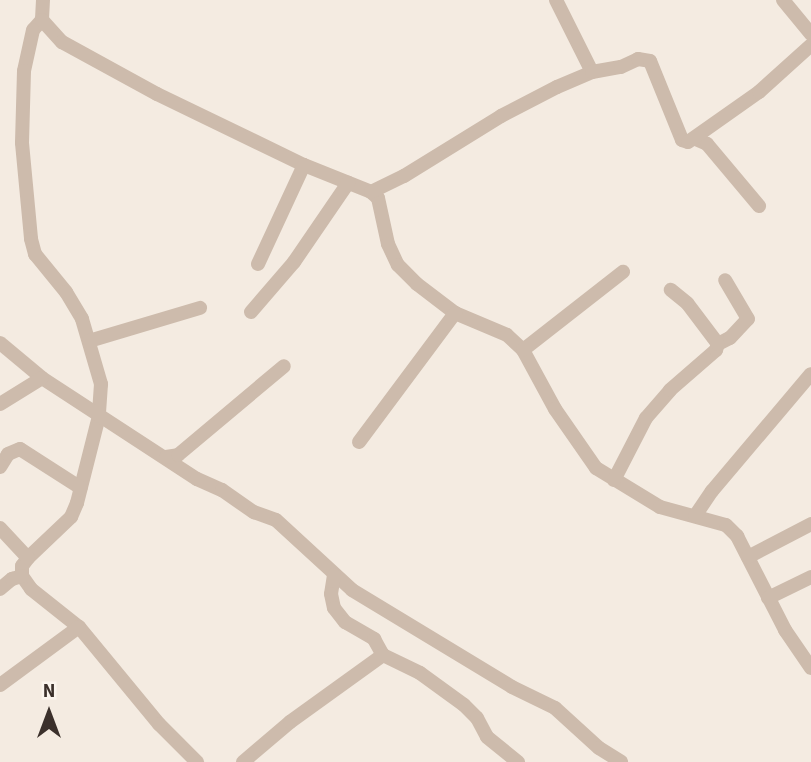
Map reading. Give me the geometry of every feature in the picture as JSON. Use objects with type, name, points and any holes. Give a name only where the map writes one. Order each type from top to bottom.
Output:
[{"type":"street","points":[[43,0],[42,20],[33,30],[24,71],[22,143],[31,239],[35,254],[66,292],[82,319],[101,384],[99,416],[71,517],[28,558],[22,566],[22,576],[31,589],[79,626],[159,724],[197,762]]},
{"type":"street","points":[[556,0],[592,72]]},
{"type":"street","points":[[783,0],[811,34]]},
{"type":"street","points":[[42,20],[62,42],[157,94],[304,165],[371,192],[378,198],[388,244],[398,265],[416,284],[455,313],[508,335],[523,350],[576,442],[596,468],[660,507],[726,525],[748,557],[768,598],[806,651],[811,668]]},
{"type":"street","points":[[696,139],[759,92],[811,45]]},
{"type":"street","points":[[371,192],[404,177],[501,116],[592,72],[621,67],[638,60],[650,61],[682,140],[696,139],[707,144],[759,205]]},
{"type":"street","points":[[258,264],[304,165]]},
{"type":"street","points":[[251,312],[294,262],[348,183]]},
{"type":"street","points":[[523,350],[623,272]]},
{"type":"street","points":[[614,480],[646,418],[670,390],[748,319],[725,280]]},
{"type":"street","points":[[671,290],[687,303],[719,344]]},
{"type":"street","points":[[89,341],[200,308]]},
{"type":"street","points":[[359,442],[455,313]]},
{"type":"street","points":[[0,343],[42,378],[99,416],[254,512],[276,520],[352,590],[512,687],[555,708],[599,748],[621,762]]},
{"type":"street","points":[[166,457],[178,455],[284,366]]},
{"type":"street","points":[[695,516],[712,491],[811,374]]},
{"type":"street","points":[[0,404],[42,378]]},
{"type":"street","points":[[0,467],[8,454],[20,449],[80,488]]},
{"type":"street","points":[[748,557],[811,524]]},
{"type":"street","points":[[0,528],[28,558]]},
{"type":"street","points":[[334,575],[331,594],[334,608],[345,622],[374,639],[383,655],[440,686],[477,718],[487,737],[518,762]]},
{"type":"street","points":[[1,585],[22,576]]},
{"type":"street","points":[[768,598],[811,577]]},
{"type":"street","points":[[0,685],[79,626]]},
{"type":"street","points":[[243,762],[290,722],[383,655]]}]
